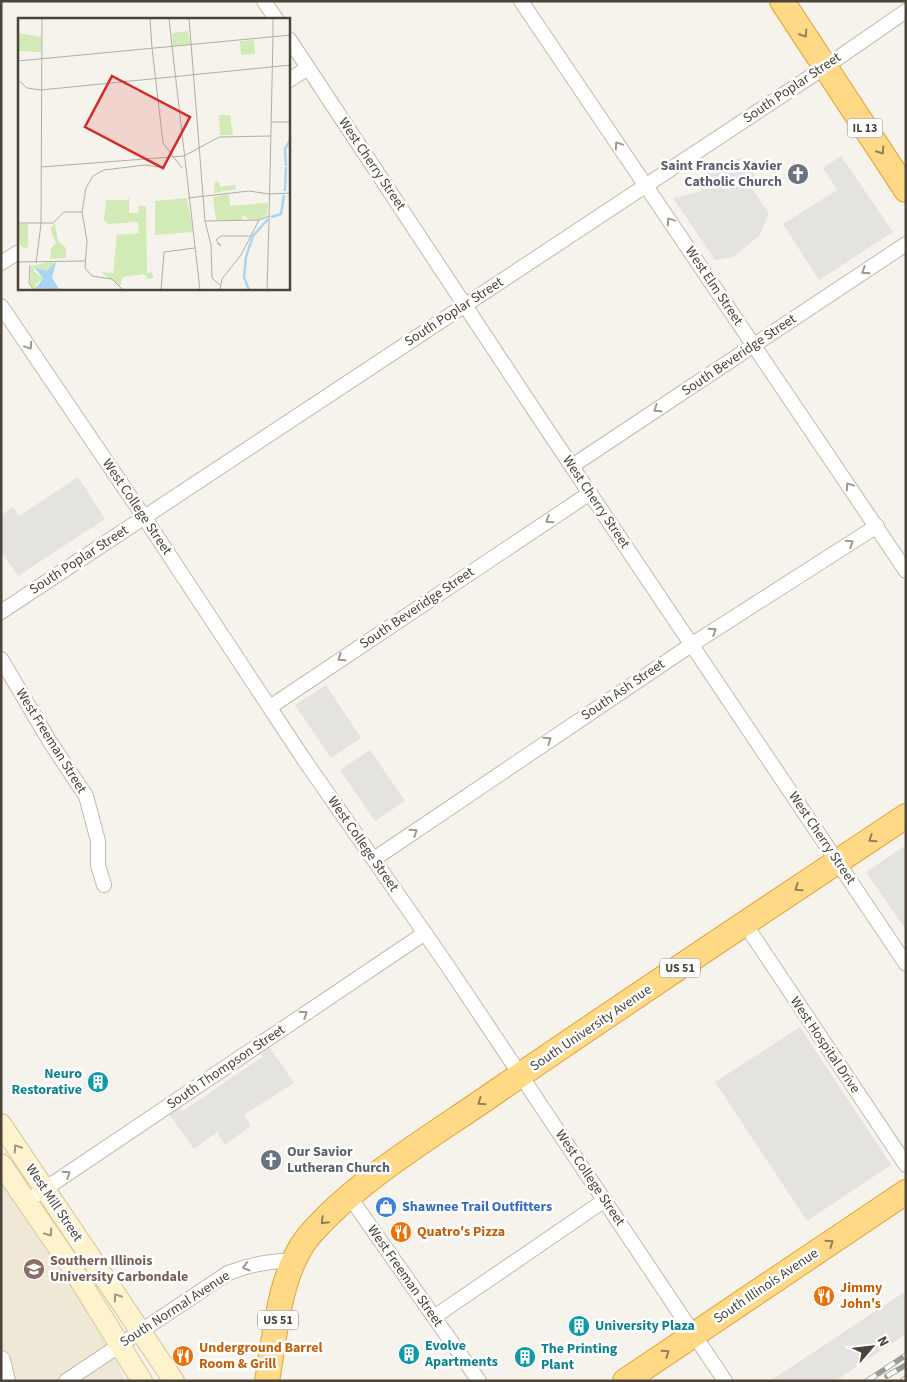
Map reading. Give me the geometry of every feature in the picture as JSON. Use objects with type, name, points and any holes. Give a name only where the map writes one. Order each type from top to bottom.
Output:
[{"type":"highway","name":"IL 13","points":[[782,1],[906,190]]},
{"type":"highway","name":"South University Avenue","points":[[294,1260],[307,1238],[349,1196],[521,1074],[906,816]]},
{"type":"highway","name":"South Illinois Avenue","points":[[625,1381],[906,1192]]},
{"type":"highway","name":"US 51","points":[[266,1381],[283,1291],[294,1260]]},
{"type":"main road","name":"West Mill Street","points":[[1,1124],[174,1381]]},
{"type":"main road","name":"West Mill Street","points":[[1,1164],[120,1344],[142,1381]]},
{"type":"street","points":[[264,1],[275,18]]},
{"type":"street","name":"West Elm Street","points":[[521,1],[906,571]]},
{"type":"street","name":"South Poplar Street","points":[[1,612],[906,11]]},
{"type":"street","name":"West Cherry Street","points":[[290,41],[464,305],[906,964]]},
{"type":"street","points":[[290,79],[308,68]]},
{"type":"street","name":"South Beveridge Street","points":[[572,466],[906,244]]},
{"type":"street","points":[[1,263],[18,253]]},
{"type":"street","name":"West College Street","points":[[1,306],[270,707],[521,1074],[725,1381]]},
{"type":"street","name":"South Beveridge Street","points":[[270,707],[590,493]]},
{"type":"street","name":"South Ash Street","points":[[374,859],[691,644],[876,526]]},
{"type":"street","name":"West Freeman Street","points":[[1,659],[50,742],[86,796],[98,841],[98,865],[104,884]]},
{"type":"street","name":"West Hospital Drive","points":[[745,924],[906,1165]]},
{"type":"street","name":"South Thompson Street","points":[[27,1201],[425,934]]},
{"type":"street","name":"West Freeman Street","points":[[349,1196],[479,1381]]},
{"type":"street","points":[[434,1317],[605,1200]]},
{"type":"street","name":"South Normal Avenue","points":[[66,1381],[139,1330],[228,1273],[260,1263],[294,1260]]},
{"type":"street","points":[[1,1360],[6,1381]]},
{"type":"shaded area","points":[[841,156],[893,232],[819,280],[783,224],[837,190],[823,168]]},
{"type":"shaded area","points":[[743,157],[758,180],[753,190],[769,214],[759,236],[733,257],[715,260],[673,198],[702,191],[695,180],[708,176],[706,169]]},
{"type":"shaded area","points":[[78,477],[105,519],[18,576],[1,552],[1,515],[13,507],[19,516]]},
{"type":"shaded area","points":[[326,685],[361,738],[331,758],[295,705]]},
{"type":"shaded area","points":[[370,750],[405,801],[375,821],[340,770]]},
{"type":"shaded area","points":[[906,845],[906,930],[866,872]]},
{"type":"shaded area","points":[[800,1027],[891,1165],[807,1221],[715,1082]]},
{"type":"shaded area","points":[[269,1046],[294,1083],[244,1115],[251,1126],[225,1145],[217,1132],[194,1149],[168,1113],[177,1107],[183,1111],[262,1057],[261,1051]]},
{"type":"shaded area","name":"Southern Illinois University Carbondale","points":[[1,1173],[104,1332],[125,1381],[1,1381]]},
{"type":"shaded area","points":[[906,1291],[906,1334],[835,1381],[770,1381]]},
{"type":"railway","points":[[867,1381],[906,1355]]},
{"type":"railway","points":[[887,1376],[906,1365]]},
{"type":"railway","points":[[902,1381],[906,1378]]},
{"type":"place","name":"Saint Francis Xavier Catholic Church","points":[[798,174]]},
{"type":"place","name":"Neuro Restorative","points":[[98,1082]]},
{"type":"place","name":"Our Savior Lutheran Church","points":[[271,1160]]},
{"type":"place","name":"Shawnee Trail Outfitters","points":[[386,1207]]},
{"type":"place","name":"Quatro's Pizza","points":[[401,1232]]},
{"type":"place","name":"Southern Illinois University Carbondale","points":[[34,1269]]},
{"type":"place","name":"Jimmy John's","points":[[824,1296]]},
{"type":"place","name":"University Plaza","points":[[579,1326]]},
{"type":"place","name":"Evolve Apartments","points":[[409,1354]]},
{"type":"place","name":"Underground Barrel Room & Grill","points":[[183,1356]]},
{"type":"place","name":"The Printing Plant","points":[[525,1357]]}]
